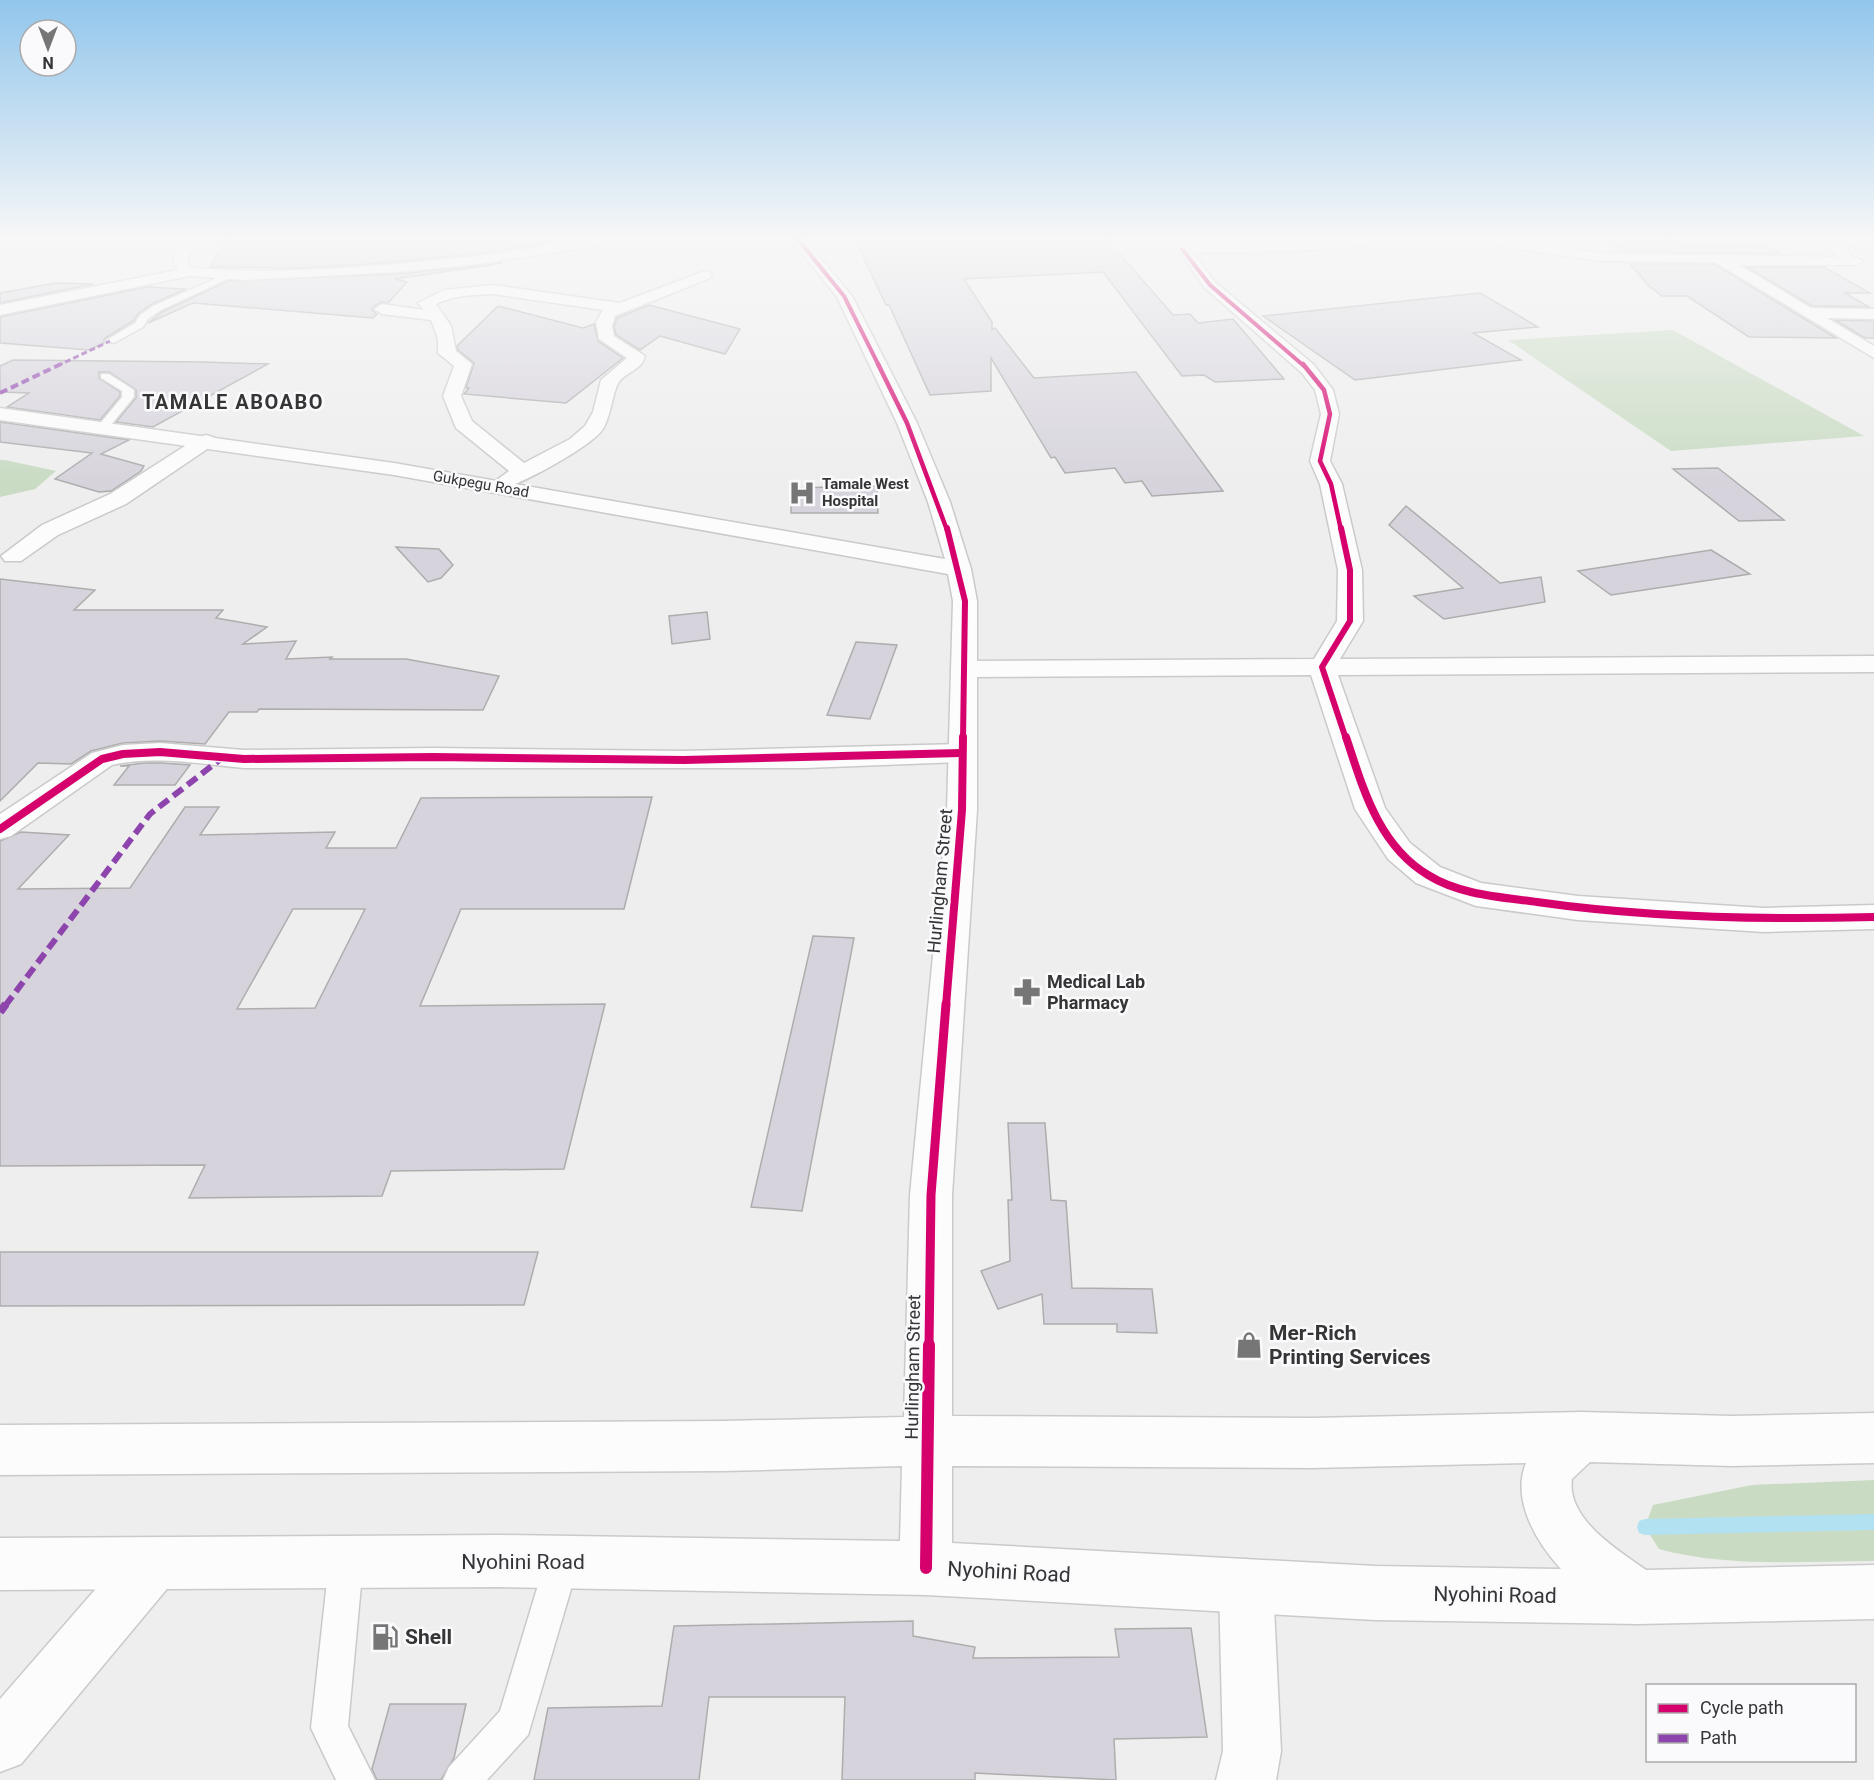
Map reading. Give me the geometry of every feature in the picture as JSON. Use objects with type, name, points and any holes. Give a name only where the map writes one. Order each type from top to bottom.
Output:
[{"type":"street","points":[[439,320],[448,340],[447,353],[463,364],[452,396],[463,424],[523,472]]},
{"type":"street","points":[[496,487],[577,443],[592,429],[602,412],[610,380],[635,361],[636,356],[607,339],[605,320]]},
{"type":"street","name":"Hurlingham Street","points":[[856,320],[907,423],[939,502],[959,569],[965,601],[961,753],[962,810],[932,1195],[926,1568]]},
{"type":"street","points":[[1251,320],[1308,369],[1324,390],[1330,414],[1320,461],[1331,484],[1350,570],[1350,621],[1322,667]]},
{"type":"street","points":[[1819,320],[1874,353]]},
{"type":"street","name":"Gukpegu Road","points":[[0,414],[206,441],[496,487],[959,569]]},
{"type":"street","points":[[13,556],[50,530],[118,499],[206,441]]},
{"type":"street","points":[[963,669],[1874,664]]},
{"type":"street","points":[[1322,667],[1370,809],[1399,851],[1428,875],[1476,894],[1578,908],[1764,920],[1874,917]]},
{"type":"street","points":[[0,830],[102,759],[135,753],[244,759],[433,757],[684,760],[805,759],[961,753]]},
{"type":"street","points":[[1582,1437],[1550,1467],[1545,1485],[1550,1509],[1563,1533],[1582,1555],[1638,1596]]},
{"type":"street","points":[[0,1450],[724,1446],[927,1441],[1312,1443],[1582,1437],[1732,1441],[1874,1438]]},
{"type":"street","name":"Nyohini Road","points":[[0,1564],[562,1562],[926,1568],[1375,1593],[1638,1596],[1874,1592]]},
{"type":"street","points":[[0,1743],[152,1565]]},
{"type":"street","points":[[1246,1586],[1252,1751],[1246,1780]]},
{"type":"lane","points":[[110,341],[140,325],[142,320]]},
{"type":"lane","points":[[103,427],[128,397],[128,390],[105,376]]},
{"type":"lane","points":[[462,1780],[515,1722],[562,1562]]},
{"type":"lane","points":[[346,1563],[329,1728],[356,1780]]},
{"type":"green space","points":[[1673,330],[1864,436],[1671,451],[1508,340]]},
{"type":"green space","points":[[0,460],[56,471],[35,489],[0,497]]},
{"type":"green space","points":[[1874,1480],[1874,1561],[1766,1562],[1685,1555],[1659,1549],[1645,1527],[1653,1505],[1752,1485]]},
{"type":"building","points":[[0,320],[134,320],[104,339],[104,343],[89,350],[0,343]]},
{"type":"building","points":[[484,320],[552,320],[583,328],[594,324],[598,341],[623,358],[566,403],[464,394],[469,388],[466,388],[474,363],[458,350],[457,346]]},
{"type":"building","points":[[616,320],[706,320],[740,329],[725,354],[660,336],[640,350],[616,335],[614,326]]},
{"type":"building","points":[[896,320],[991,320],[992,330],[995,328],[1034,378],[1136,372],[1223,491],[1152,496],[1142,481],[1125,483],[1115,468],[1065,473],[1055,457],[1051,458],[991,358],[991,391],[930,395]]},
{"type":"building","points":[[1140,320],[1195,320],[1198,323],[1234,320],[1284,379],[1215,382],[1204,375],[1182,376]]},
{"type":"building","points":[[1269,320],[1526,320],[1538,327],[1473,333],[1521,360],[1355,380]]},
{"type":"building","points":[[1723,320],[1806,320],[1836,338],[1749,337]]},
{"type":"building","points":[[1835,320],[1874,321],[1874,338],[1865,338]]},
{"type":"building","points":[[13,360],[268,364],[153,427],[116,422],[136,398],[136,390],[109,372],[99,372],[99,378],[120,392],[120,396],[100,420],[7,407],[29,393],[0,392],[0,366]]},
{"type":"building","points":[[0,422],[129,440],[101,454],[144,466],[141,471],[111,491],[99,492],[55,479],[92,453],[0,442]]},
{"type":"building","points":[[1718,468],[1784,520],[1739,521],[1673,469]]},
{"type":"building","points":[[877,486],[878,513],[791,513],[791,488]]},
{"type":"building","points":[[1406,506],[1500,583],[1541,577],[1545,602],[1444,619],[1414,596],[1463,588],[1389,525]]},
{"type":"building","points":[[396,547],[439,549],[453,565],[441,578],[428,582]]},
{"type":"building","points":[[1711,550],[1750,574],[1611,595],[1578,571]]},
{"type":"building","points":[[0,579],[95,590],[74,610],[223,610],[216,618],[267,627],[243,644],[296,641],[286,659],[332,657],[330,659],[406,659],[499,676],[483,710],[259,709],[257,712],[229,712],[205,744],[160,741],[123,743],[91,751],[71,764],[38,763],[0,801]]},
{"type":"building","points":[[707,612],[710,639],[672,644],[669,616]]},
{"type":"building","points":[[856,642],[897,645],[870,719],[827,715]]},
{"type":"building","points":[[144,763],[190,765],[175,785],[114,785],[129,766],[120,766]]},
{"type":"building","points":[[652,797],[624,909],[461,909],[420,1006],[605,1004],[564,1169],[391,1171],[382,1196],[189,1198],[205,1165],[0,1166],[0,841],[21,832],[69,835],[18,889],[130,888],[185,807],[219,807],[200,835],[335,832],[326,848],[396,848],[421,798]],"holes":[[[293,909],[365,909],[315,1008],[237,1009]]]},
{"type":"building","points":[[813,936],[854,938],[802,1211],[751,1207]]},
{"type":"building","points":[[1008,1123],[1045,1123],[1051,1200],[1066,1201],[1072,1288],[1152,1289],[1157,1333],[1117,1332],[1117,1324],[1044,1324],[1042,1294],[998,1309],[981,1271],[1010,1261],[1008,1200],[1012,1200]]},
{"type":"building","points":[[0,1252],[538,1252],[524,1305],[0,1306]]},
{"type":"building","points":[[913,1621],[913,1636],[975,1647],[973,1658],[1119,1657],[1115,1629],[1191,1628],[1207,1737],[1114,1739],[1116,1780],[975,1773],[975,1780],[842,1780],[845,1697],[709,1697],[699,1780],[534,1780],[548,1708],[662,1706],[674,1626]]},
{"type":"building","points":[[390,1704],[466,1704],[454,1758],[441,1780],[377,1780],[372,1769]]},
{"type":"waterway","points":[[1645,1527],[1874,1522]]},
{"type":"marked path","points":[[0,393],[110,341]]},
{"type":"marked path","points":[[0,1012],[150,814],[175,792],[222,758]]},
{"type":"cycle path","points":[[856,320],[907,423],[939,502],[959,569],[965,601],[962,810],[931,1195],[926,1568]]},
{"type":"cycle path","points":[[1251,320],[1308,369],[1324,390],[1330,414],[1320,461],[1331,484],[1350,570],[1350,621],[1322,667],[1370,809],[1399,851],[1428,875],[1476,894],[1578,908],[1764,920],[1874,917]]},
{"type":"cycle path","points":[[0,829],[102,759],[123,754],[160,752],[244,759],[433,757],[684,760],[805,759],[961,753]]},
{"type":"place","name":"Tamale West Hospital","points":[[802,493]]},
{"type":"place","name":"Medical Lab Pharmacy","points":[[1027,992]]},
{"type":"place","name":"Mer-Rich Printing Services","points":[[1249,1345]]},
{"type":"place","name":"Shell","points":[[385,1637]]},
{"type":"district","name":"TAMALE ABOABO","points":[[233,402]]}]
